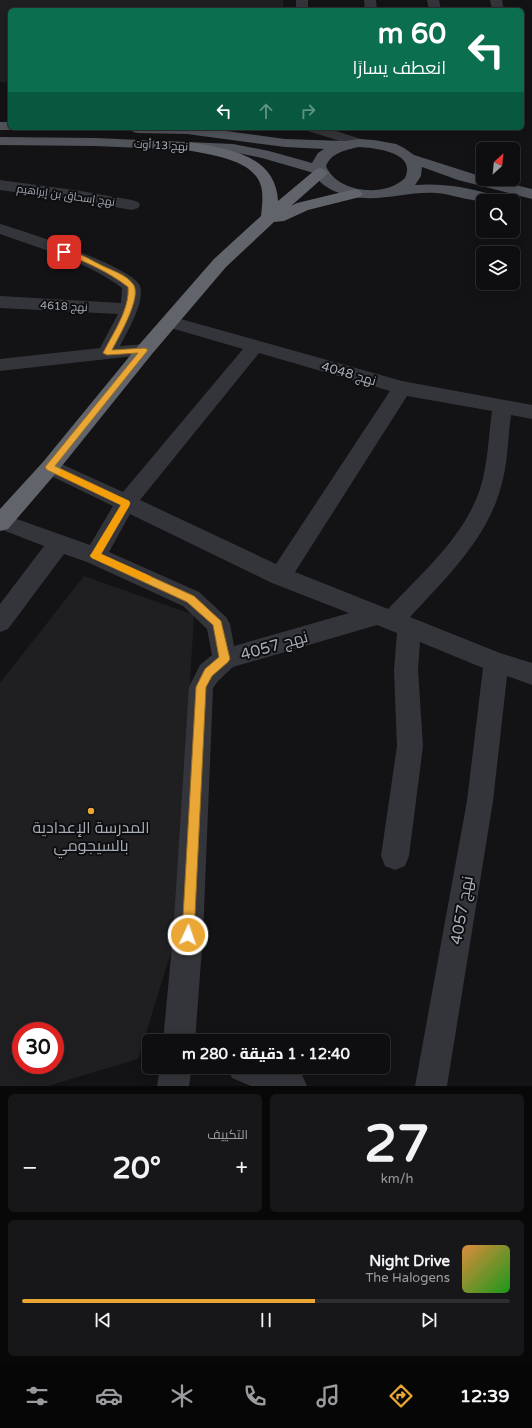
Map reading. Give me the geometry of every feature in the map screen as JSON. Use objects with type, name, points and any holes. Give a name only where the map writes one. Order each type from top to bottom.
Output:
[{"type":"highway","points":[[188,146],[219,152],[252,164],[266,180],[270,203],[264,222]]},
{"type":"highway","points":[[1,522],[50,467],[145,350],[220,263],[319,172]]},
{"type":"highway","points":[[264,222],[303,206],[355,194]]},
{"type":"main road","name":"نهج 13 أوت","points":[[187,130],[286,143],[342,145],[359,143],[388,146],[400,151],[409,158]]},
{"type":"main road","name":"نهج 13 أوت","points":[[0,141],[95,142],[233,148],[264,154],[319,172]]},
{"type":"main road","points":[[342,145],[332,150],[319,162],[319,172],[332,186],[355,194],[374,195],[434,188],[447,189],[476,195]]},
{"type":"main road","points":[[393,192],[404,187],[412,180],[415,173],[414,165],[409,158]]},
{"type":"main road","points":[[409,158],[463,177],[532,194]]},
{"type":"main road","points":[[520,204],[532,207]]},
{"type":"street","points":[[319,130],[359,143]]},
{"type":"street","name":"نهج إسحاق بن إبراهيم","points":[[0,185],[81,196],[132,205]]},
{"type":"street","points":[[0,229],[77,256],[122,278],[131,286],[132,294],[128,309],[107,353]]},
{"type":"street","name":"نهج 4618","points":[[0,302],[128,309]]},
{"type":"street","name":"نهج 4048","points":[[170,322],[402,388],[532,412]]},
{"type":"street","points":[[95,556],[126,503],[255,346]]},
{"type":"street","points":[[0,365],[145,350]]},
{"type":"street","points":[[280,576],[402,388]]},
{"type":"street","points":[[393,621],[454,554],[483,507],[493,479],[502,407]]},
{"type":"street","points":[[50,467],[280,576],[496,662],[532,674]]},
{"type":"street","points":[[1,522],[60,542],[95,556],[191,599],[218,624],[225,659]]},
{"type":"street","points":[[0,622],[60,542]]},
{"type":"street","points":[[393,621],[406,670],[410,746],[395,856]]},
{"type":"street","name":"نهج 4057","points":[[180,1034],[188,935],[201,687],[209,673],[225,659],[393,621]]},
{"type":"street","name":"نهج 4057","points":[[431,1086],[480,801],[496,662]]},
{"type":"street","points":[[173,1086],[175,1074]]},
{"type":"street","points":[[261,1074],[291,1086]]},
{"type":"shaded area","points":[[0,0],[283,0],[283,8],[8,8],[8,82],[0,82]]},
{"type":"shaded area","name":"المدرسة الإعدادية بالسيجومي","points":[[84,576],[194,615],[175,939],[146,1034],[142,1034],[142,1046],[138,1059],[48,1086],[0,1086],[0,683]]},
{"type":"slow traffic","points":[[62,473],[126,503],[95,556],[147,579]]},
{"type":"place","name":"المدرسة الإعدادية بالسيجومي","points":[[91,811]]},
{"type":"route","points":[[64,252],[77,256],[122,278],[131,286],[132,294],[128,309],[107,353],[145,350],[50,467],[126,503],[95,556],[191,599],[218,624],[225,659],[209,673],[201,687],[188,935]]}]
